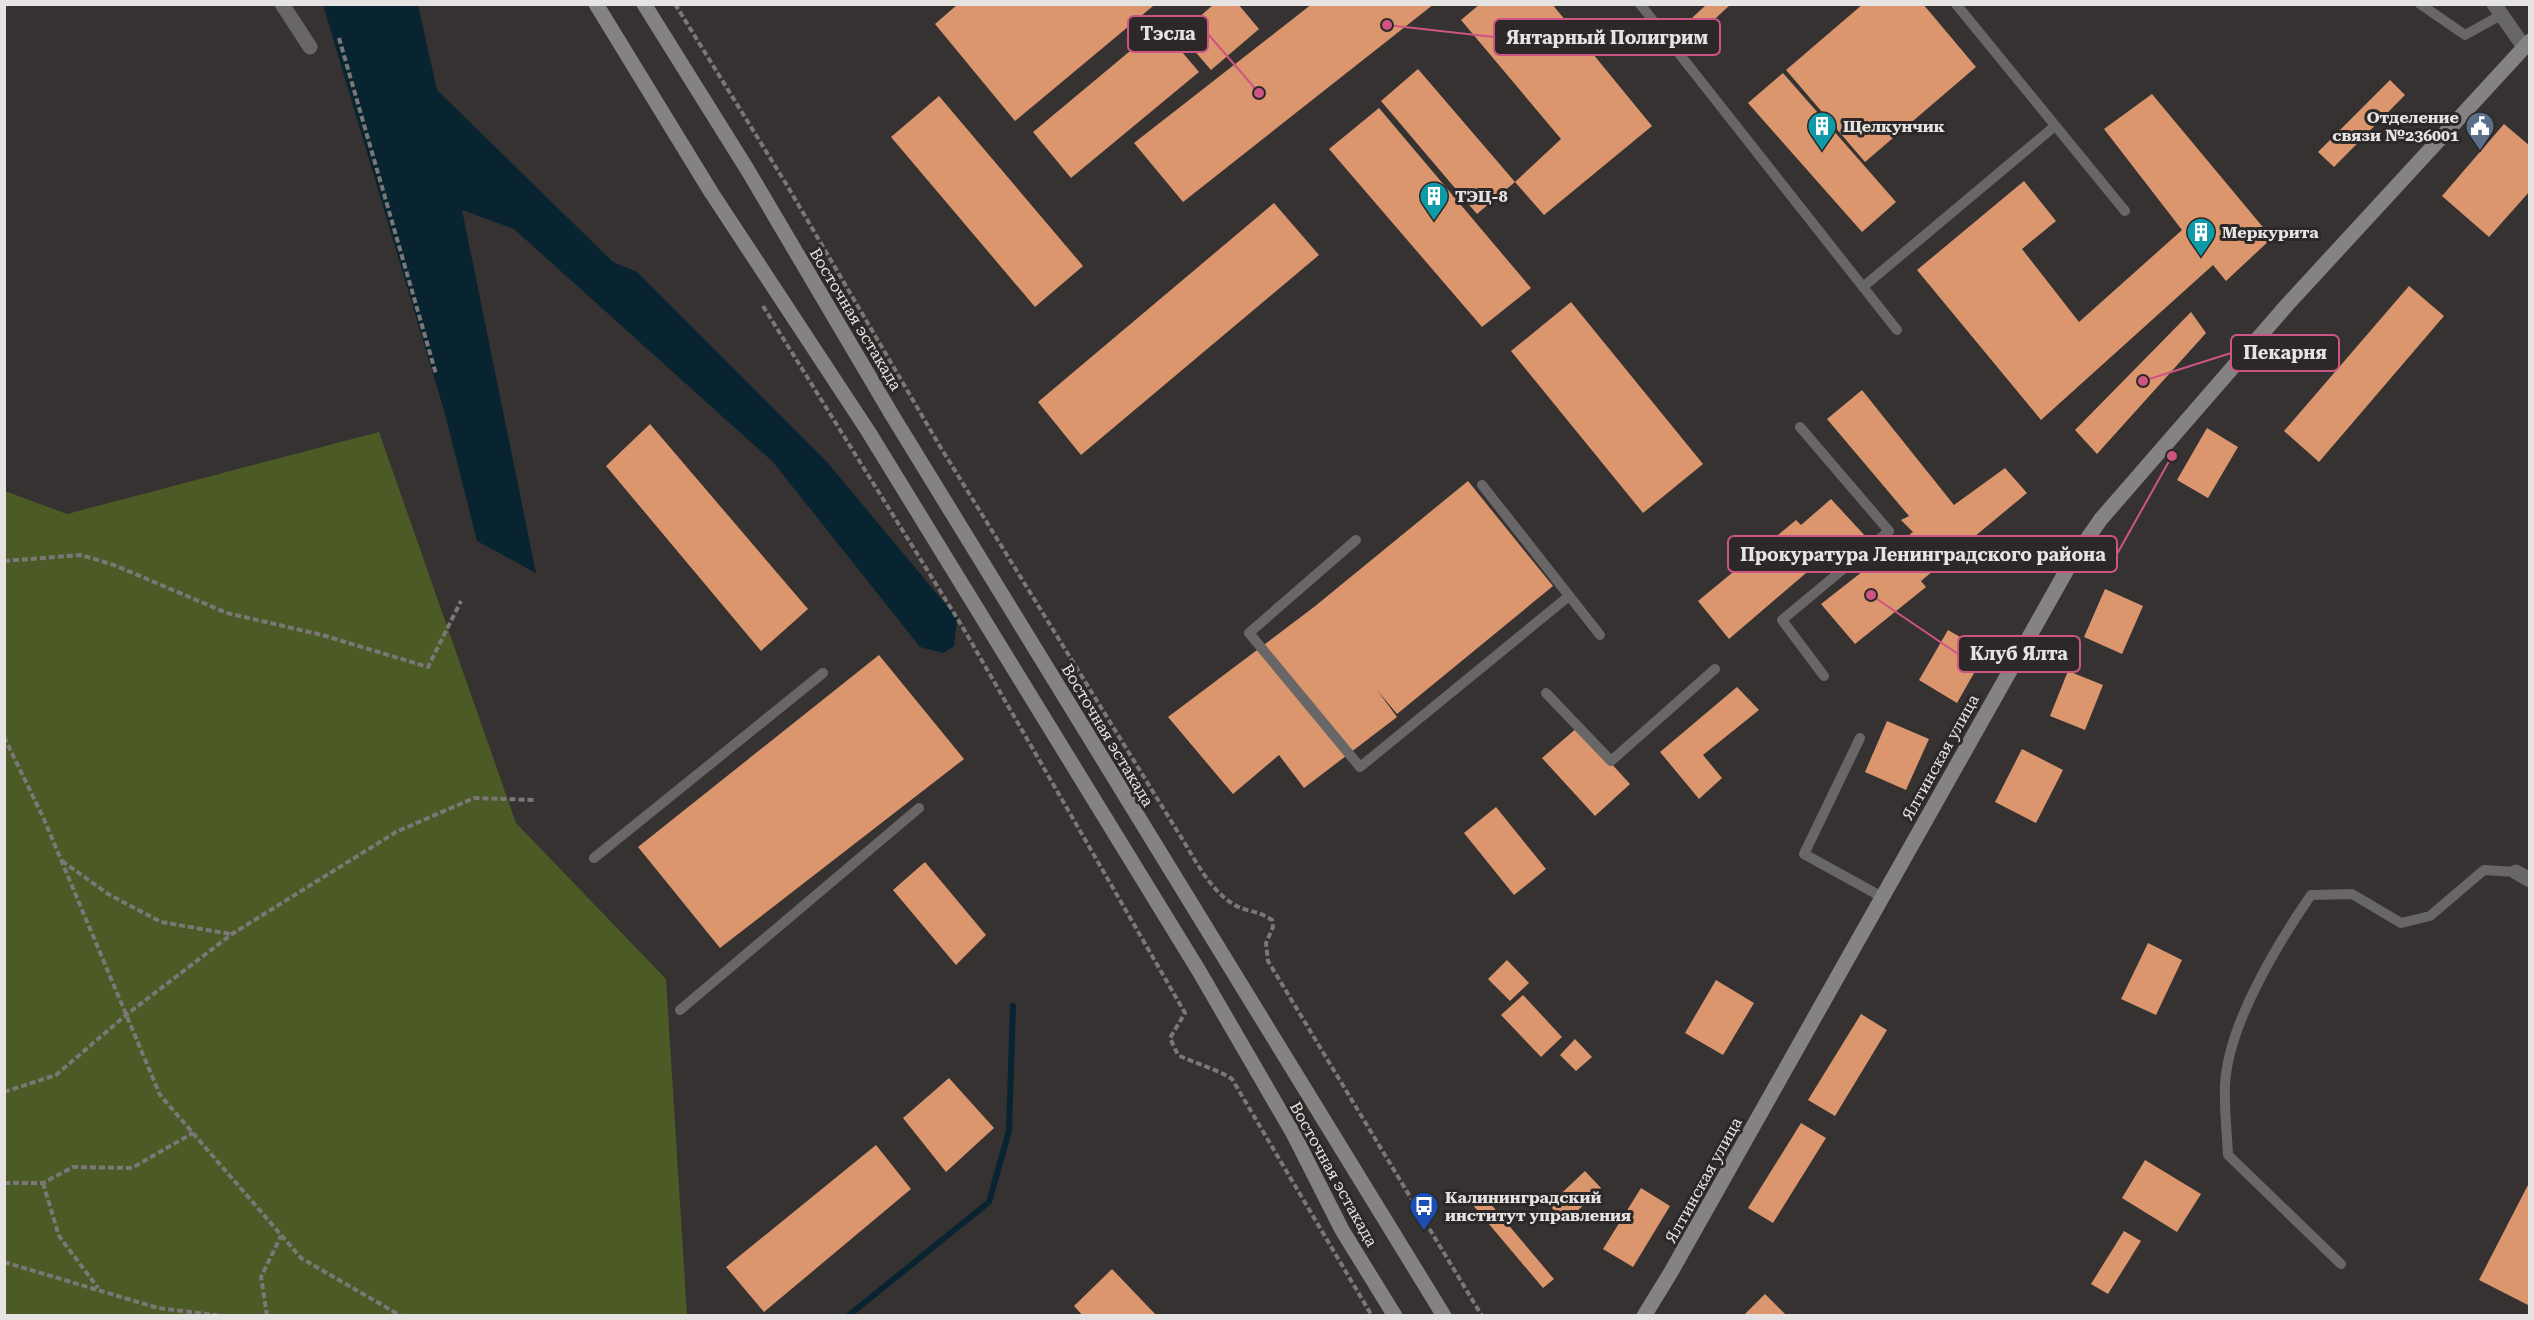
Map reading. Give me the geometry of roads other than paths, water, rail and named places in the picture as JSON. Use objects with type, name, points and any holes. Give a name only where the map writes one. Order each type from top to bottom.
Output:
[{"type":"main road","name":"Восточная эстакада","points":[[597,4],[711,192],[868,431],[1199,971],[1294,1135],[1341,1230],[1395,1316]]},
{"type":"main road","name":"Восточная эстакада","points":[[644,4],[747,170],[898,425],[1444,1316]]},
{"type":"main road","name":"Ялтинская улица","points":[[1644,1316],[2067,570],[2101,519],[2287,305],[2527,44]]},
{"type":"street","points":[[282,4],[310,47]]},
{"type":"street","name":"Ялтинская улица","points":[[2498,10],[2527,44]]},
{"type":"street","points":[[2516,872],[2529,880]]},
{"type":"lane","points":[[1640,4],[1898,330]]},
{"type":"lane","points":[[1956,4],[2125,211]]},
{"type":"lane","points":[[2420,4],[2465,34],[2498,10]]},
{"type":"lane","points":[[1863,287],[2055,126]]},
{"type":"lane","points":[[1800,427],[1889,531],[1782,620],[1824,676]]},
{"type":"lane","points":[[1482,484],[1600,635]]},
{"type":"lane","points":[[1356,540],[1249,633],[1360,767],[1569,596]]},
{"type":"lane","points":[[1546,693],[1611,761],[1715,669]]},
{"type":"lane","points":[[594,858],[823,673]]},
{"type":"lane","points":[[1860,738],[1804,854],[1882,897]]},
{"type":"lane","points":[[680,1010],[919,808]]},
{"type":"lane","points":[[2341,1264],[2228,1155],[2225,1084],[2237,1031],[2282,936],[2311,895],[2352,894],[2401,923],[2430,916],[2484,870],[2516,872]]},
{"type":"water","points":[[323,5],[418,5],[437,90],[613,262],[637,272],[827,462],[957,618],[954,646],[943,653],[920,647],[773,462],[514,229],[462,210],[536,573],[477,541],[445,414]]},
{"type":"waterway","points":[[848,1316],[989,1202],[1009,1131],[1013,1006]]},
{"type":"place","name":"Янтарный Полигрим","points":[[1387,25]]},
{"type":"place","name":"Тэсла","points":[[1259,93]]},
{"type":"place","name":"Щелкунчик","points":[[1822,152]]},
{"type":"place","name":"Отделение связи №236001","points":[[2480,152]]},
{"type":"place","name":"ТЭЦ-8","points":[[1434,222]]},
{"type":"place","name":"Меркурита","points":[[2201,258]]},
{"type":"place","name":"Пекарня","points":[[2143,381]]},
{"type":"place","name":"Прокуратура Ленинградского района","points":[[2172,456]]},
{"type":"place","name":"Клуб Ялта","points":[[1871,595]]},
{"type":"place","name":"Калининградский институт управления","points":[[1424,1232]]}]
